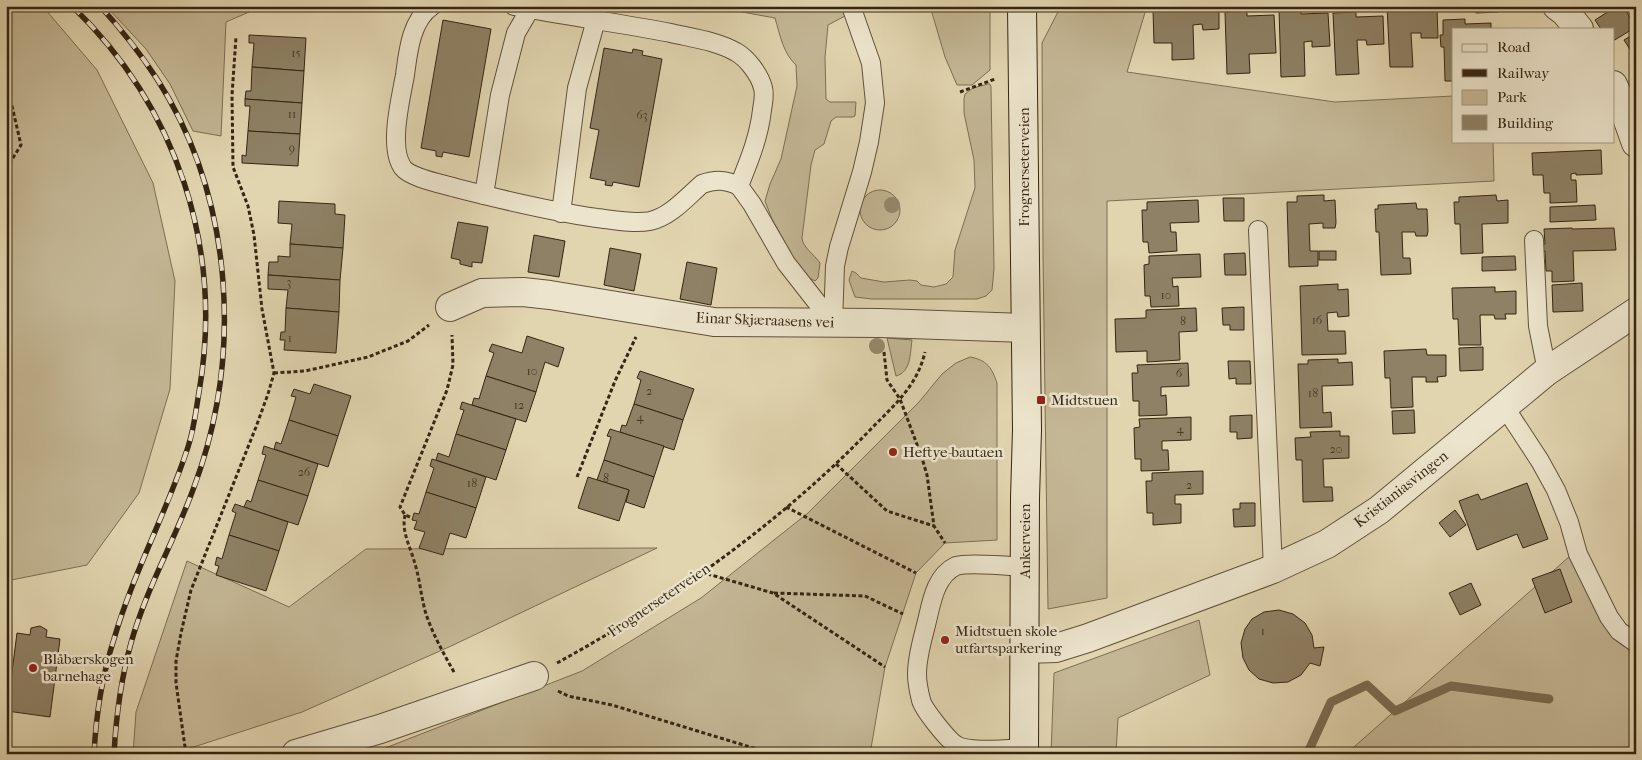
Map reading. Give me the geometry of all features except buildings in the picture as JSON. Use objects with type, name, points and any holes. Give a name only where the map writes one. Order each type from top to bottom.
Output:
[{"type":"street","name":"Frognerseterveien","points":[[1022,6],[1024,328]]},
{"type":"street","points":[[1558,6],[1578,28]]},
{"type":"street","points":[[1614,87],[1636,143]]},
{"type":"street","name":"Einar Skjæraasens vei","points":[[450,307],[482,293],[522,292],[714,322],[881,323],[1024,328]]},
{"type":"street","name":"Kristianiasvingen","points":[[1024,649],[1056,648],[1088,638],[1273,569],[1327,544],[1371,516],[1547,371],[1636,312]]},
{"type":"street","name":"Ankerveien","points":[[1024,328],[1027,430],[1024,751]]},
{"type":"street","points":[[296,754],[380,729],[534,676]]},
{"type":"lane","points":[[432,6],[420,18],[410,44],[396,138],[397,154],[403,168],[410,173],[434,182],[561,213],[636,222],[649,221],[666,214],[702,184],[720,180],[728,181],[739,186],[752,204],[786,263],[833,323]]},
{"type":"lane","points":[[833,323],[835,266],[862,172],[875,103],[871,63],[851,6]]},
{"type":"lane","points":[[484,195],[500,95],[522,8],[700,39],[720,45],[742,56],[762,82],[764,90],[760,129],[739,186]]},
{"type":"lane","points":[[561,213],[578,88],[596,20]]},
{"type":"lane","points":[[1258,230],[1273,569]]},
{"type":"lane","points":[[1534,240],[1538,326],[1547,371]]},
{"type":"lane","points":[[1504,406],[1540,461],[1556,490],[1569,522],[1578,554],[1609,617],[1619,631],[1636,644]]},
{"type":"lane","points":[[1024,751],[968,749],[955,745],[930,716],[922,702],[917,675],[920,648],[931,598],[938,584],[947,574],[956,566],[1025,566]]},
{"type":"path","points":[[186,754],[176,683],[176,661],[181,633],[192,590],[256,427],[274,373],[262,309],[254,235],[248,206],[233,167],[232,96],[236,37]]},
{"type":"path","points":[[960,92],[997,79]]},
{"type":"path","points":[[6,87],[21,145],[6,169]]},
{"type":"path","points":[[274,373],[306,371],[368,357],[408,341],[450,307]]},
{"type":"path","points":[[450,307],[453,365],[451,374],[447,390],[400,507],[405,515],[405,533],[416,567],[420,591],[431,629],[459,681],[466,699]]},
{"type":"path","points":[[577,477],[615,381],[647,311]]},
{"type":"path","points":[[881,323],[887,380],[900,399],[922,458],[927,475],[934,526],[945,543]]},
{"type":"path","name":"Frognerseterveien","points":[[534,676],[594,643],[701,572],[738,546],[836,464],[907,392],[922,368],[930,324]]},
{"type":"path","points":[[836,464],[887,511],[934,526]]},
{"type":"path","points":[[786,507],[916,573]]},
{"type":"path","points":[[405,515],[410,517]]},
{"type":"path","points":[[701,572],[774,593],[865,596],[903,614]]},
{"type":"path","points":[[774,593],[885,667]]},
{"type":"path","points":[[534,676],[568,696],[612,705],[773,754]]},
{"type":"green space","points":[[6,6],[40,6],[45,9],[97,70],[153,183],[175,281],[170,389],[139,493],[87,565],[6,581]]},
{"type":"green space","points":[[106,6],[263,6],[226,22],[221,136],[193,131],[170,84],[146,49]]},
{"type":"green space","points":[[709,6],[841,6],[845,16],[828,25],[825,57],[826,99],[830,102],[856,102],[855,116],[836,117],[831,121],[824,144],[815,150],[811,165],[802,238],[807,248],[820,263],[818,278],[815,281],[808,277],[798,266],[772,219],[765,201],[781,159],[797,86],[796,65],[785,49],[775,18]]},
{"type":"green space","points":[[930,6],[990,6],[990,70],[972,85],[957,85],[945,57]]},
{"type":"green space","points":[[1061,6],[1147,6],[1127,72],[1335,102],[1452,96],[1452,142],[1493,142],[1494,181],[1107,201],[1107,598],[1048,609],[1043,255],[1042,43]]},
{"type":"green space","points":[[988,84],[991,87],[994,269],[992,290],[986,296],[977,299],[872,299],[855,297],[849,280],[852,271],[861,278],[884,282],[910,280],[917,281],[921,285],[934,287],[946,284],[953,277],[955,250],[975,188],[974,160],[964,113],[964,99],[965,94],[973,88]]},
{"type":"green space","points":[[880,190],[891,193],[897,199],[900,210],[897,221],[891,227],[880,230],[869,227],[863,221],[860,210],[863,199],[869,193]]},
{"type":"green space","points":[[887,338],[912,340],[907,367],[905,371],[896,376]]},
{"type":"green space","points":[[970,357],[985,363],[993,373],[997,383],[997,540],[945,543],[916,573],[885,667],[870,754],[370,754],[582,671],[701,598],[808,513],[919,402],[942,374],[956,363]]},
{"type":"green space","points":[[657,548],[449,647],[302,712],[172,754],[133,754],[136,712],[187,561],[289,607],[366,549]]},
{"type":"green space","points":[[1579,548],[1636,648],[1636,754],[1346,754]]},
{"type":"green space","points":[[1199,620],[1210,675],[1118,718],[1116,754],[1051,754],[1054,673]]},
{"type":"waterway","points":[[1305,754],[1309,750],[1331,702],[1367,685],[1395,711],[1451,686],[1549,699]]},
{"type":"railway","points":[[72,6],[109,46],[140,89],[165,135],[184,183],[197,234],[204,286],[205,338],[192,433],[180,471],[131,590],[114,639],[100,696],[94,754]]},
{"type":"railway","points":[[100,6],[130,41],[157,79],[183,126],[202,175],[215,226],[223,279],[224,332],[220,385],[210,437],[194,487],[137,623],[124,670],[114,754]]},
{"type":"place","name":"Midtstuen","points":[[1041,400]]},
{"type":"place","name":"Heftye-bautaen","points":[[893,452]]},
{"type":"place","name":"Midtstuen skole utfartsparkering","points":[[945,640]]},
{"type":"place","name":"Blåbærskogen barnehage","points":[[33,668]]}]
